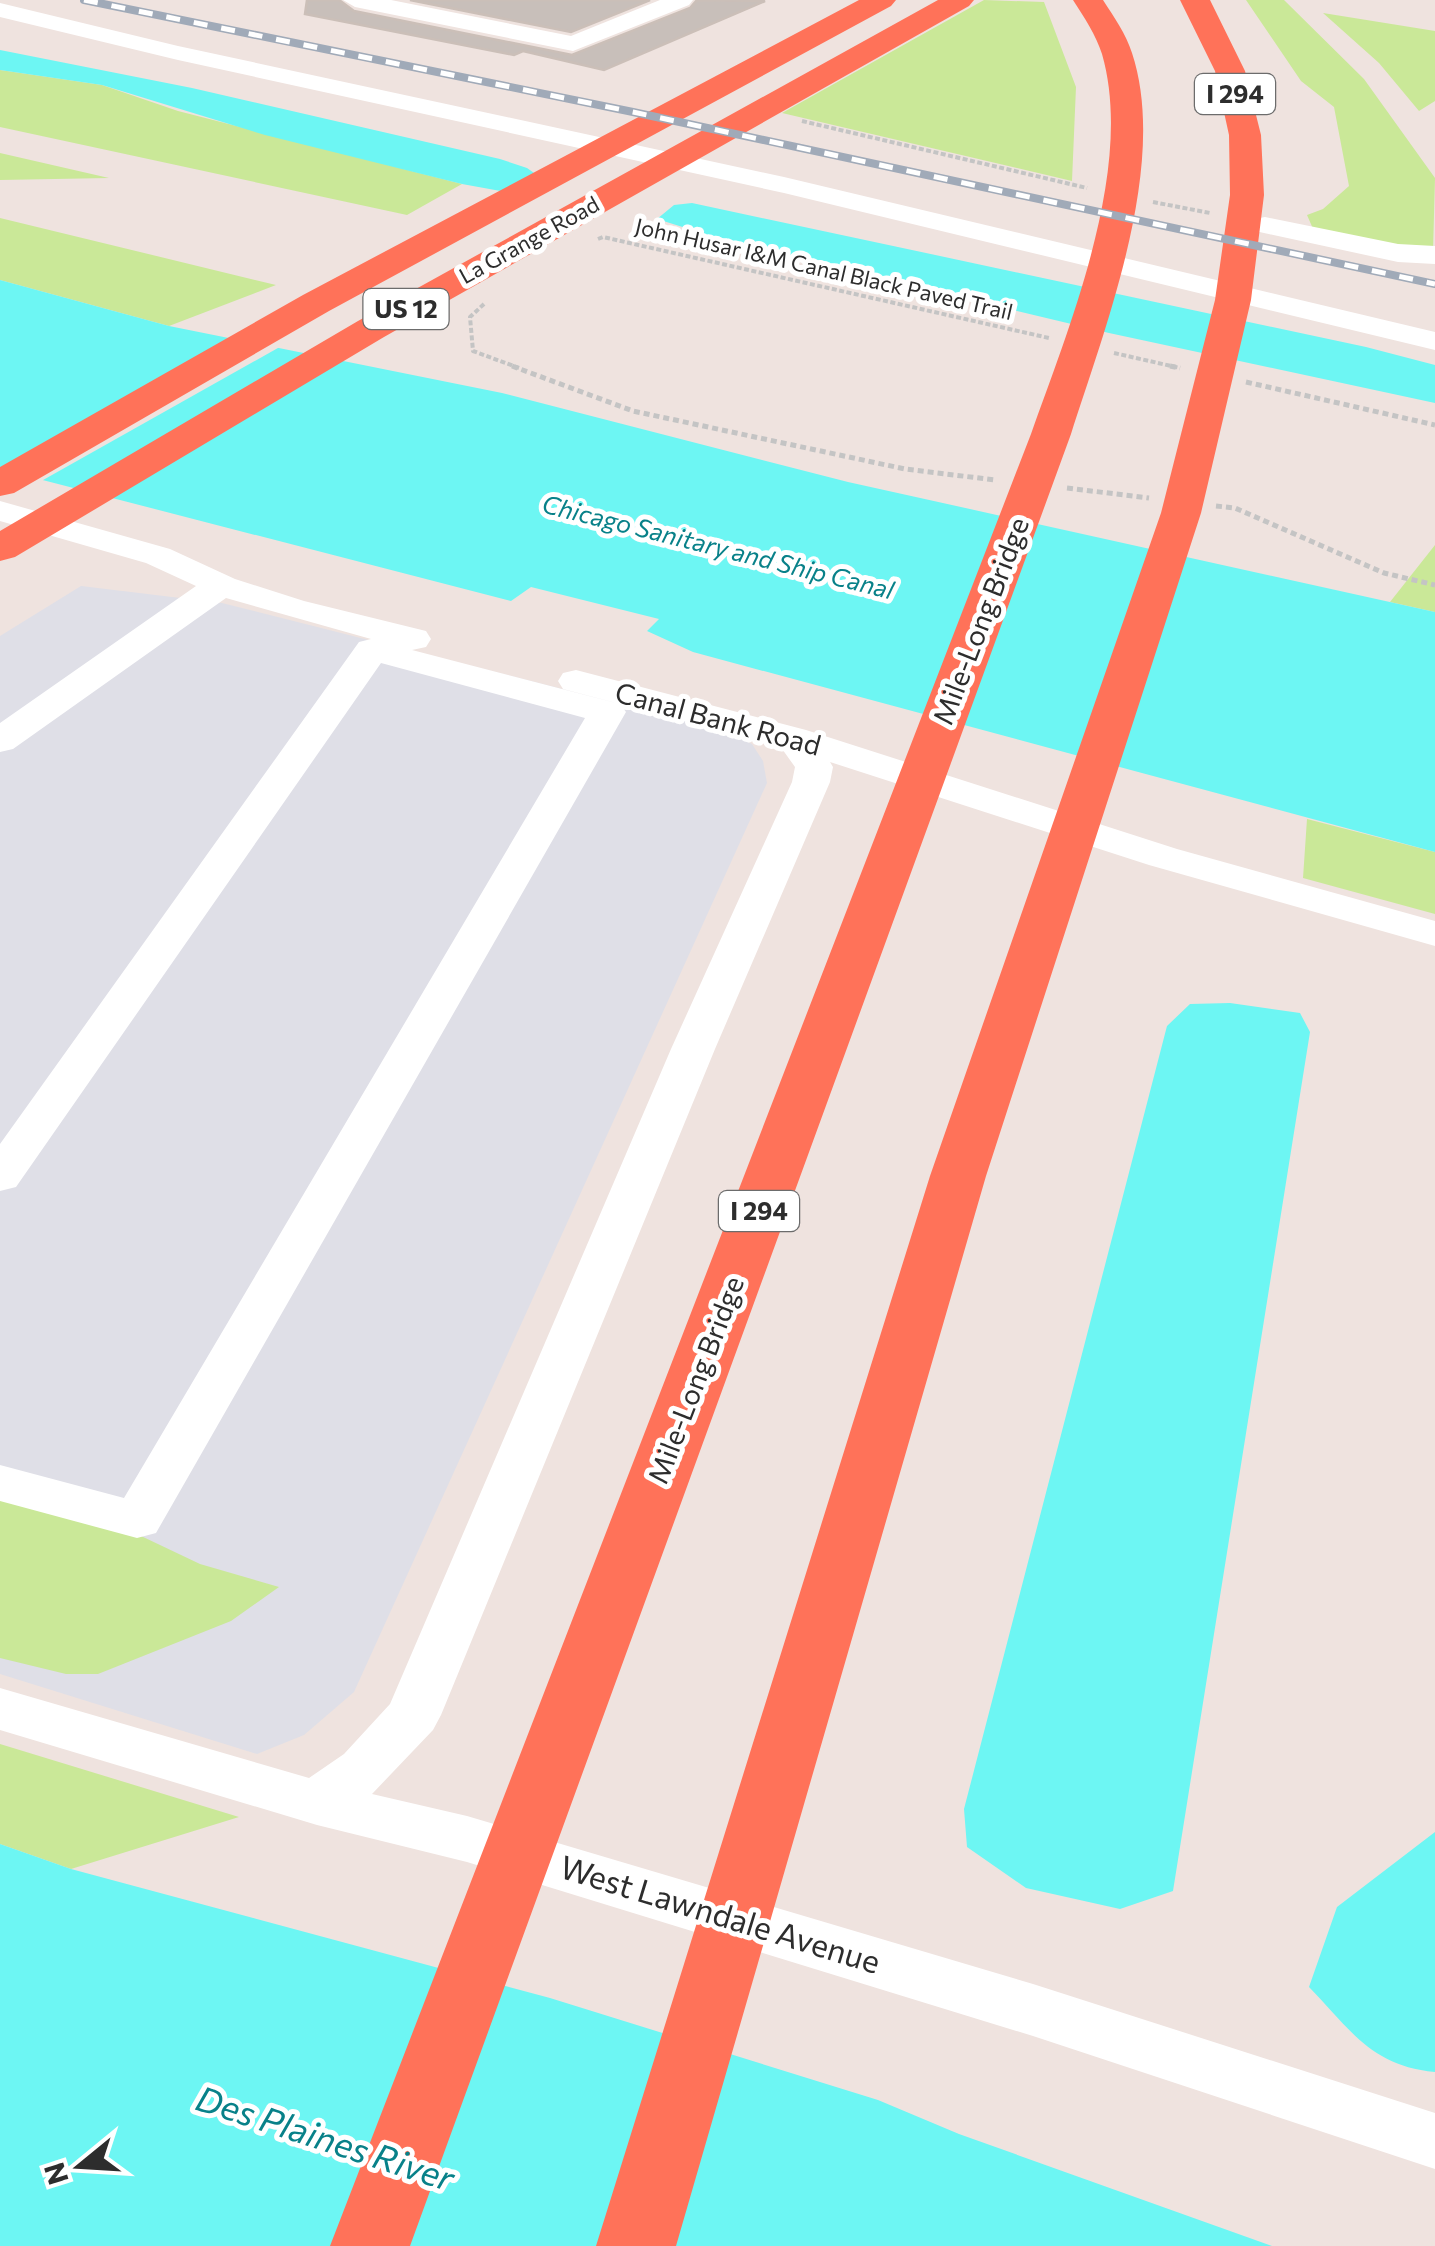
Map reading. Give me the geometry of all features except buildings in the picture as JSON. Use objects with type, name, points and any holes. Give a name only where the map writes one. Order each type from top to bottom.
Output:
[{"type":"highway","name":"La Grange Road","points":[[0,484],[316,302],[880,0]]},
{"type":"highway","name":"La Grange Road","points":[[0,548],[371,329],[958,0]]},
{"type":"highway","name":"I 294","points":[[636,2246],[958,1176],[1180,513],[1256,210],[1230,70],[1195,0]]},
{"type":"highway","name":"I 294","points":[[1091,5],[1118,58],[1124,110],[1124,186]]},
{"type":"highway","name":"Mile-Long Bridge","points":[[370,2246],[1051,434],[1106,266],[1124,186]]},
{"type":"street","points":[[354,0],[573,44],[681,0]]},
{"type":"street","points":[[0,10],[784,184],[1435,341]]},
{"type":"street","points":[[1256,210],[1398,253],[1435,255]]},
{"type":"street","name":"Canal Bank Road","points":[[0,511],[158,556],[223,586],[292,609],[793,738],[1163,856],[1435,934]]},
{"type":"street","points":[[0,758],[13,733],[196,600],[223,586]]},
{"type":"street","points":[[0,1177],[372,650],[607,712],[137,1520],[0,1483]]},
{"type":"street","points":[[317,1803],[364,1769],[413,1716],[693,1049],[811,782],[814,767],[793,738]]},
{"type":"street","points":[[1163,856],[1276,912],[1435,958]]},
{"type":"street","name":"West Lawndale Avenue","points":[[0,1708],[317,1803],[467,1838],[1033,2010],[1435,2141]]},
{"type":"path","points":[[786,118],[1256,210]]},
{"type":"path","points":[[603,237],[604,228]]},
{"type":"path","name":"John Husar I&M Canal Black Paved Trail","points":[[588,244],[603,237],[1066,342]]},
{"type":"path","points":[[496,293],[470,317],[473,351],[615,404],[904,469],[1002,480]]},
{"type":"path","points":[[1104,350],[1182,368]]},
{"type":"path","points":[[1240,381],[1435,425]]},
{"type":"path","points":[[1060,487],[1157,499]]},
{"type":"path","points":[[1216,506],[1235,508],[1384,574],[1435,585]]},
{"type":"shaded area","points":[[81,586],[222,603],[725,730],[752,744],[763,761],[767,783],[354,1692],[304,1735],[257,1754],[0,1674],[0,636]]},
{"type":"green space","points":[[984,0],[1044,2],[1076,87],[1072,181],[782,113]]},
{"type":"green space","points":[[1246,0],[1284,0],[1364,79],[1435,178],[1433,251],[1314,231],[1307,215],[1323,209],[1349,186],[1334,107],[1301,81]]},
{"type":"green space","points":[[1323,13],[1435,31],[1435,101],[1419,111],[1379,63]]},
{"type":"green space","points":[[0,70],[102,85],[178,111],[462,184],[407,215],[0,127]]},
{"type":"green space","points":[[0,153],[109,178],[0,180]]},
{"type":"green space","points":[[0,218],[276,285],[169,326],[0,280]]},
{"type":"green space","points":[[1435,545],[1435,612],[1390,602]]},
{"type":"green space","points":[[1307,819],[1435,852],[1435,914],[1303,878]]},
{"type":"green space","points":[[0,1487],[99,1516],[200,1564],[279,1587],[231,1621],[98,1674],[66,1674],[0,1658]]},
{"type":"green space","points":[[0,1744],[239,1817],[71,1869],[0,1844]]},
{"type":"water","points":[[0,50],[192,88],[500,159],[527,168],[551,185],[506,192],[462,184],[265,135],[102,85],[0,70]]},
{"type":"water","points":[[692,203],[1435,365],[1435,403],[1109,333],[740,245],[657,219],[674,205]]},
{"type":"water","name":"Chicago Sanitary and Ship Canal","points":[[0,280],[169,326],[502,393],[848,482],[1435,612],[1435,852],[693,652],[647,631],[659,619],[531,587],[511,601],[0,469]]},
{"type":"water","points":[[1230,1003],[1300,1013],[1310,1032],[1173,1891],[1120,1909],[1026,1888],[967,1847],[964,1809],[1167,1026],[1190,1004]]},
{"type":"water","points":[[1435,1832],[1435,2072],[1378,2054],[1350,2031],[1309,1987],[1337,1907]]},
{"type":"water","name":"Des Plaines River","points":[[0,1844],[71,1869],[550,1998],[878,2100],[959,2134],[1272,2246],[0,2246]]},
{"type":"pier","points":[[243,336],[285,344],[36,484],[0,474]]},
{"type":"railway","points":[[84,0],[633,112],[1435,284]]}]
